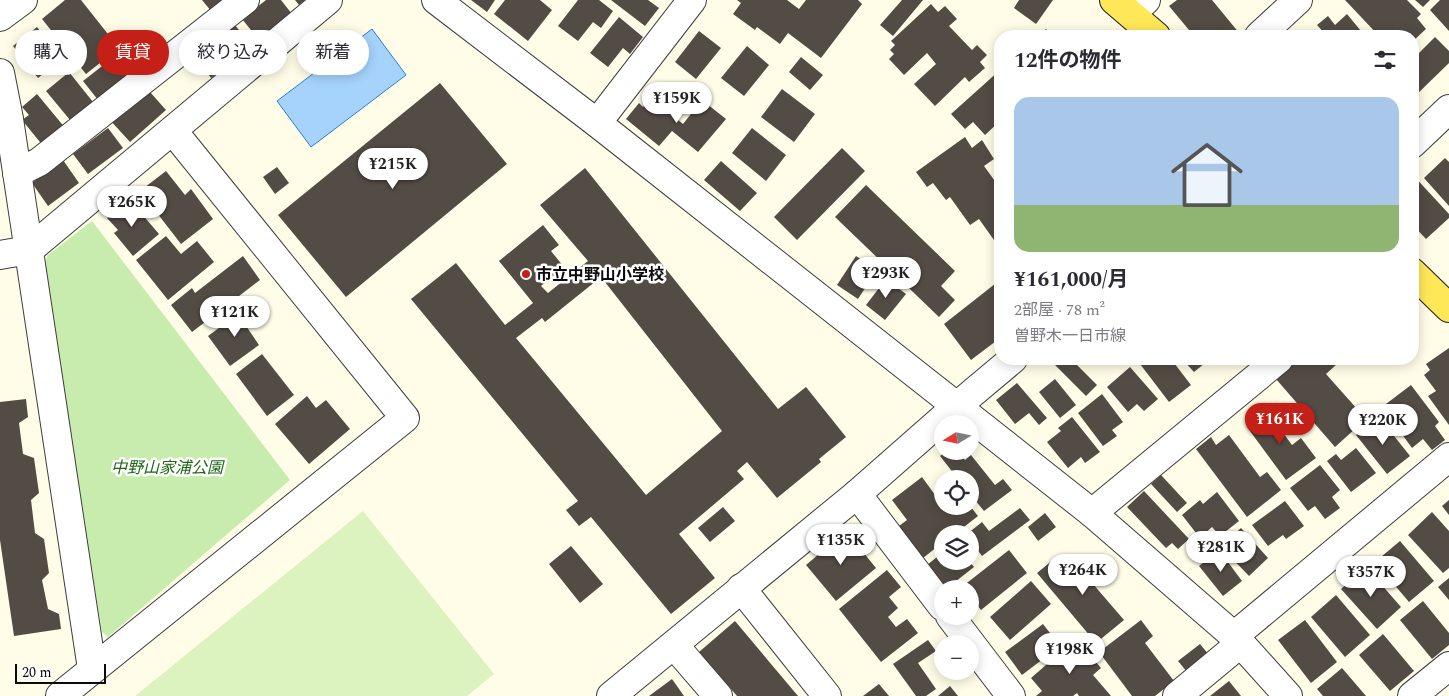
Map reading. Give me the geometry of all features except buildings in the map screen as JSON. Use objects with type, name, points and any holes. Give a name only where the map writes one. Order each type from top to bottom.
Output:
[{"type":"main road","points":[[1130,5],[1151,30]]},
{"type":"main road","points":[[1419,279],[1449,308]]},
{"type":"street","points":[[0,17],[23,0]]},
{"type":"street","points":[[17,173],[39,162],[245,0]]},
{"type":"street","points":[[0,255],[29,250],[328,0]]},
{"type":"street","points":[[436,0],[597,123],[1092,513],[1237,640],[1288,696]]},
{"type":"street","points":[[597,123],[692,0]]},
{"type":"street","points":[[1266,30],[1298,0]]},
{"type":"street","points":[[0,73],[29,250],[92,669]]},
{"type":"street","points":[[1419,137],[1449,109]]},
{"type":"street","points":[[60,696],[405,418],[173,131]]},
{"type":"street","points":[[611,696],[857,494],[1006,365]]},
{"type":"street","points":[[1092,513],[1272,365]]},
{"type":"street","points":[[1177,696],[1237,640],[1449,457]]},
{"type":"street","points":[[857,494],[934,595]]},
{"type":"street","points":[[741,588],[827,696]]},
{"type":"street","points":[[957,625],[1010,696]]},
{"type":"street","points":[[674,644],[718,696]]},
{"type":"street","points":[[1412,696],[1449,666]]},
{"type":"green space","name":"中野山家浦公園","points":[[92,221],[290,480],[108,637],[102,632],[42,266],[48,255]]},
{"type":"green space","points":[[363,511],[494,674],[467,696],[135,696]]},
{"type":"water","points":[[372,29],[406,75],[311,147],[277,101],[311,75],[369,75],[369,31]]},
{"type":"place","name":"市立中野山小学校","points":[[526,274]]}]
